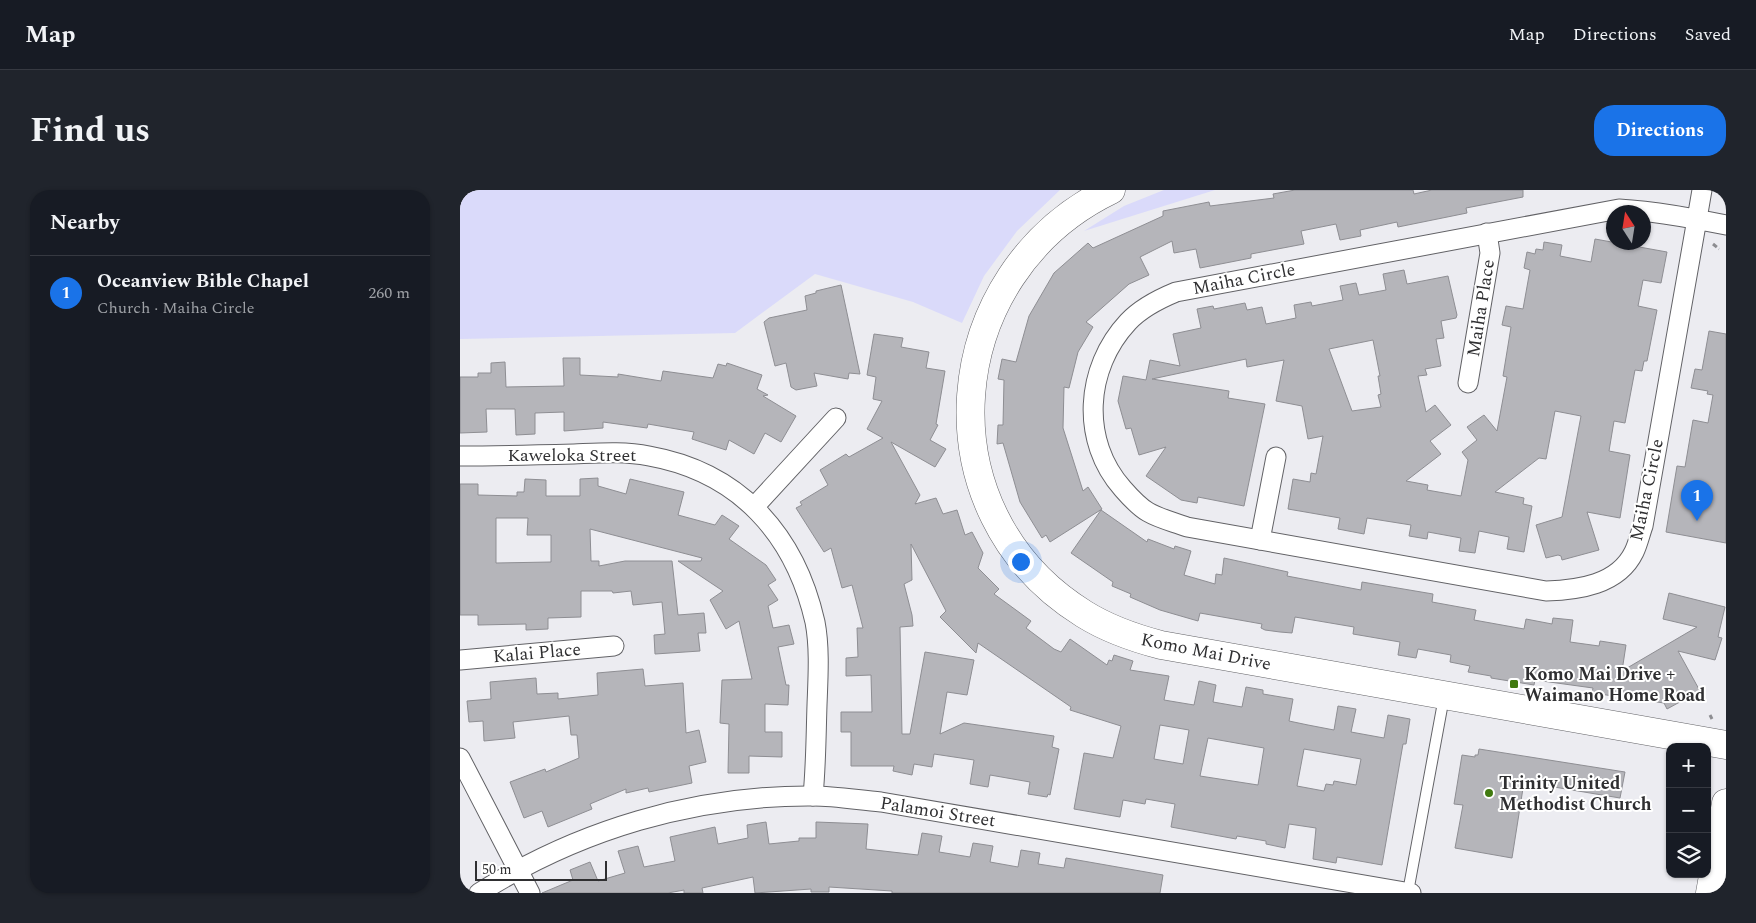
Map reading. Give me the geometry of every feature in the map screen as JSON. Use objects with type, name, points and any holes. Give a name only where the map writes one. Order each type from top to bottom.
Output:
[{"type":"main road","name":"Komo Mai Drive","points":[[1111,190],[1068,215],[1042,236],[1024,256],[999,295],[980,342],[973,370],[970,406],[975,454],[988,498],[1011,542],[1040,579],[1069,604],[1107,627],[1133,638],[1178,649],[1726,745]]},
{"type":"main road","points":[[1710,893],[1726,803]]},
{"type":"street","points":[[1697,220],[1702,190]]},
{"type":"street","name":"Maiha Circle","points":[[1697,220],[1643,526],[1634,553],[1625,566],[1595,584],[1575,590],[1546,592],[1187,527],[1165,520],[1147,511],[1115,480],[1107,469],[1096,437],[1092,399],[1102,360],[1113,340],[1128,322],[1142,310],[1176,292],[1619,209],[1697,220],[1726,225]]},
{"type":"street","name":"Maiha Place","points":[[1468,383],[1490,253],[1487,233]]},
{"type":"street","points":[[755,506],[836,418]]},
{"type":"street","name":"Kaweloka Street","points":[[460,456],[621,453],[648,456],[680,463],[708,475],[755,506],[778,535],[795,564],[815,623],[818,662],[813,796]]},
{"type":"street","points":[[1260,540],[1276,457]]},
{"type":"street","name":"Kalai Place","points":[[460,660],[614,646]]},
{"type":"street","points":[[460,758],[530,893]]},
{"type":"street","name":"Palamoi Street","points":[[479,893],[518,870],[572,844],[646,818],[709,804],[813,796],[881,802],[1410,893]]},
{"type":"lane","points":[[1410,893],[1444,695]]},
{"type":"path","points":[[1713,244],[1719,249]]},
{"type":"path","points":[[1710,715],[1712,719]]},
{"type":"shaded area","points":[[460,190],[1060,190],[1017,231],[984,276],[962,323],[913,302],[815,274],[735,333],[460,339]]},
{"type":"shaded area","points":[[1164,190],[1215,190],[1084,231],[1124,206]]},
{"type":"building","points":[[1295,190],[1413,190],[1414,194],[1432,190],[1523,190],[1523,197],[1466,208],[1467,213],[1398,227],[1397,222],[1360,230],[1361,236],[1340,240],[1336,224],[1301,231],[1304,244],[1251,254],[1251,258],[1200,268],[1196,249],[1174,253],[1172,241],[1140,257],[1149,275],[1129,284],[1086,322],[1093,327],[1078,352],[1069,388],[1064,387],[1063,428],[1083,491],[1088,487],[1102,509],[1050,542],[1046,535],[1042,538],[1020,502],[1003,443],[997,444],[998,425],[1003,425],[1004,380],[998,379],[1002,359],[1016,362],[1029,316],[1054,273],[1088,243],[1093,248],[1163,216],[1163,211],[1209,202],[1210,206],[1274,198],[1273,194]]},
{"type":"building","points":[[1595,239],[1606,241],[1606,250],[1651,249],[1667,252],[1661,283],[1643,280],[1638,306],[1657,310],[1647,361],[1644,361],[1642,371],[1635,370],[1625,423],[1614,421],[1609,451],[1630,455],[1620,518],[1587,512],[1599,550],[1562,560],[1561,556],[1558,555],[1546,558],[1536,525],[1562,517],[1581,416],[1555,411],[1546,459],[1539,458],[1495,492],[1524,498],[1523,504],[1532,506],[1524,552],[1507,549],[1509,537],[1479,531],[1475,553],[1459,551],[1461,538],[1428,532],[1427,539],[1409,536],[1411,525],[1367,518],[1364,534],[1338,529],[1340,518],[1288,509],[1293,479],[1310,482],[1311,473],[1316,474],[1323,436],[1308,439],[1302,406],[1276,401],[1284,360],[1247,367],[1246,359],[1152,379],[1229,391],[1228,398],[1265,404],[1244,506],[1198,497],[1197,503],[1181,500],[1146,476],[1166,447],[1139,455],[1131,428],[1126,429],[1118,401],[1123,376],[1146,380],[1150,360],[1180,366],[1173,334],[1201,328],[1197,309],[1213,306],[1214,309],[1245,303],[1247,310],[1262,307],[1266,324],[1296,318],[1294,305],[1311,302],[1312,306],[1343,300],[1340,286],[1356,283],[1359,295],[1386,290],[1383,274],[1404,270],[1407,284],[1448,276],[1457,315],[1456,318],[1441,321],[1444,338],[1436,339],[1441,366],[1425,369],[1427,375],[1418,376],[1426,412],[1435,405],[1451,425],[1430,441],[1441,454],[1406,481],[1428,485],[1427,490],[1461,496],[1468,460],[1462,452],[1477,440],[1467,427],[1484,415],[1497,431],[1507,377],[1503,376],[1511,327],[1502,325],[1506,306],[1523,309],[1530,270],[1524,268],[1527,252],[1535,254],[1536,249],[1543,250],[1544,242],[1562,245],[1560,256],[1591,262]],"holes":[[[1373,340],[1380,376],[1378,376],[1381,394],[1378,395],[1381,407],[1352,411],[1329,349]]]},
{"type":"building","points":[[841,285],[860,374],[849,373],[848,379],[814,373],[817,386],[796,390],[791,387],[786,363],[775,366],[764,322],[769,318],[807,310],[805,296],[816,293],[816,291]]},
{"type":"building","points":[[1709,331],[1726,334],[1726,543],[1666,532],[1677,466],[1685,467],[1693,420],[1708,423],[1713,395],[1707,394],[1708,391],[1691,388],[1695,369],[1702,370]]},
{"type":"building","points":[[874,334],[903,338],[901,347],[929,352],[926,368],[945,371],[936,424],[938,425],[930,440],[946,449],[935,467],[891,442],[920,495],[915,504],[936,498],[943,514],[957,510],[965,535],[972,532],[983,553],[978,568],[999,589],[994,594],[1031,621],[1026,628],[1054,649],[1061,652],[1070,639],[1107,665],[1109,660],[1112,661],[1114,655],[1133,661],[1130,670],[1169,676],[1164,700],[1194,705],[1199,681],[1216,685],[1213,702],[1242,707],[1246,687],[1263,690],[1263,694],[1293,699],[1289,721],[1334,730],[1338,706],[1356,709],[1351,732],[1384,738],[1388,715],[1410,719],[1406,744],[1403,744],[1382,865],[1337,857],[1336,863],[1313,859],[1316,828],[1289,824],[1285,848],[1266,844],[1266,841],[1237,836],[1236,839],[1171,827],[1175,804],[1146,799],[1145,804],[1123,800],[1120,817],[1074,809],[1084,753],[1113,758],[1121,726],[1070,710],[1071,707],[978,643],[976,653],[940,617],[946,611],[911,544],[912,580],[904,584],[913,626],[900,627],[902,734],[910,734],[925,652],[974,660],[967,695],[947,692],[940,734],[964,723],[1054,736],[1052,747],[1059,749],[1050,795],[1048,794],[1047,797],[1028,794],[1030,782],[990,775],[988,787],[970,784],[974,760],[934,754],[932,767],[914,764],[912,775],[893,771],[894,766],[851,766],[851,732],[841,732],[841,712],[872,712],[871,675],[846,676],[846,658],[858,657],[857,628],[863,628],[852,585],[842,588],[831,548],[824,552],[796,508],[802,505],[800,502],[828,485],[820,470],[846,454],[849,457],[883,438],[867,429],[882,401],[873,399],[876,377],[867,375]],"holes":[[[1160,725],[1189,730],[1183,764],[1154,759]],[[1208,738],[1264,748],[1258,785],[1200,776]],[[1304,749],[1361,759],[1356,785],[1334,781],[1333,785],[1326,784],[1324,791],[1297,786]]]},
{"type":"building","points":[[563,358],[580,358],[580,375],[618,377],[618,374],[661,381],[663,371],[713,378],[718,364],[726,366],[727,363],[762,375],[757,389],[768,395],[763,396],[796,416],[781,442],[765,433],[754,454],[729,440],[726,450],[692,439],[694,432],[648,424],[647,428],[603,422],[603,428],[564,431],[564,412],[535,413],[535,434],[516,435],[515,409],[486,409],[487,432],[460,433],[460,377],[478,377],[478,373],[491,373],[491,363],[505,362],[506,387],[564,386]]},
{"type":"building","points":[[598,478],[598,486],[626,494],[630,479],[684,492],[678,515],[715,525],[722,515],[739,526],[729,539],[766,565],[776,580],[768,585],[778,600],[768,606],[773,628],[789,625],[794,644],[778,647],[786,685],[789,685],[788,705],[765,704],[765,732],[782,732],[782,757],[749,756],[749,773],[728,773],[729,724],[720,723],[722,680],[752,679],[739,621],[726,629],[710,600],[723,591],[678,561],[701,561],[702,558],[590,529],[591,561],[599,561],[599,566],[625,561],[672,561],[678,615],[704,613],[706,633],[698,633],[700,651],[655,654],[654,635],[665,634],[662,602],[633,605],[631,591],[613,593],[612,591],[581,591],[581,617],[548,618],[548,629],[526,630],[526,624],[478,625],[478,615],[460,615],[460,484],[478,484],[478,495],[517,496],[517,492],[524,492],[525,479],[546,480],[546,496],[580,496],[580,479]],"holes":[[[496,518],[528,518],[527,535],[551,535],[551,562],[496,563]]]},
{"type":"building","points":[[1101,510],[1147,542],[1148,539],[1174,549],[1175,546],[1191,551],[1184,575],[1215,584],[1216,574],[1222,575],[1224,558],[1288,572],[1287,576],[1361,590],[1362,582],[1433,594],[1432,602],[1476,610],[1474,620],[1524,629],[1526,619],[1552,624],[1553,618],[1573,620],[1570,642],[1599,646],[1600,641],[1626,645],[1622,671],[1697,627],[1663,619],[1669,593],[1725,607],[1718,637],[1722,638],[1715,660],[1678,651],[1700,691],[1667,709],[1664,703],[1592,693],[1593,688],[1535,680],[1534,685],[1491,678],[1491,676],[1468,672],[1470,666],[1450,662],[1451,655],[1418,649],[1416,658],[1398,655],[1400,642],[1353,634],[1354,627],[1295,617],[1292,633],[1265,630],[1261,628],[1262,624],[1200,613],[1198,621],[1160,610],[1130,597],[1131,594],[1112,586],[1113,582],[1071,553]]},
{"type":"building","points":[[643,669],[645,686],[683,683],[686,733],[699,730],[706,762],[689,766],[692,783],[649,792],[648,788],[626,793],[626,789],[590,804],[592,809],[548,827],[542,811],[524,818],[510,782],[545,769],[546,772],[579,758],[577,735],[571,735],[569,716],[513,722],[515,738],[484,741],[483,721],[469,722],[467,701],[491,699],[490,682],[536,678],[537,694],[558,693],[558,699],[598,695],[597,673]]},
{"type":"building","name":"Trinity United Methodist Church","points":[[1479,749],[1625,772],[1620,798],[1524,782],[1512,858],[1455,848],[1463,805],[1454,804],[1462,755],[1475,757],[1475,755],[1478,755]]},
{"type":"building","points":[[766,822],[769,844],[799,841],[799,838],[816,838],[816,822],[868,824],[866,849],[918,855],[922,833],[942,836],[939,852],[970,857],[973,843],[993,846],[990,862],[1018,867],[1021,850],[1040,853],[1038,864],[1064,868],[1066,858],[1163,875],[1160,893],[892,893],[892,891],[829,887],[829,892],[811,892],[811,889],[755,893],[753,877],[702,888],[703,893],[684,893],[684,890],[668,893],[542,893],[573,880],[570,870],[590,862],[598,881],[625,873],[618,851],[638,846],[644,867],[675,861],[670,837],[715,827],[718,844],[748,838],[747,825]]},
{"type":"place","name":"Oceanview Bible Chapel","points":[[1697,521]]},
{"type":"place","name":"Komo Mai Drive + Waimano Home Road","points":[[1514,684]]},
{"type":"place","name":"Trinity United Methodist Church","points":[[1489,793]]}]
